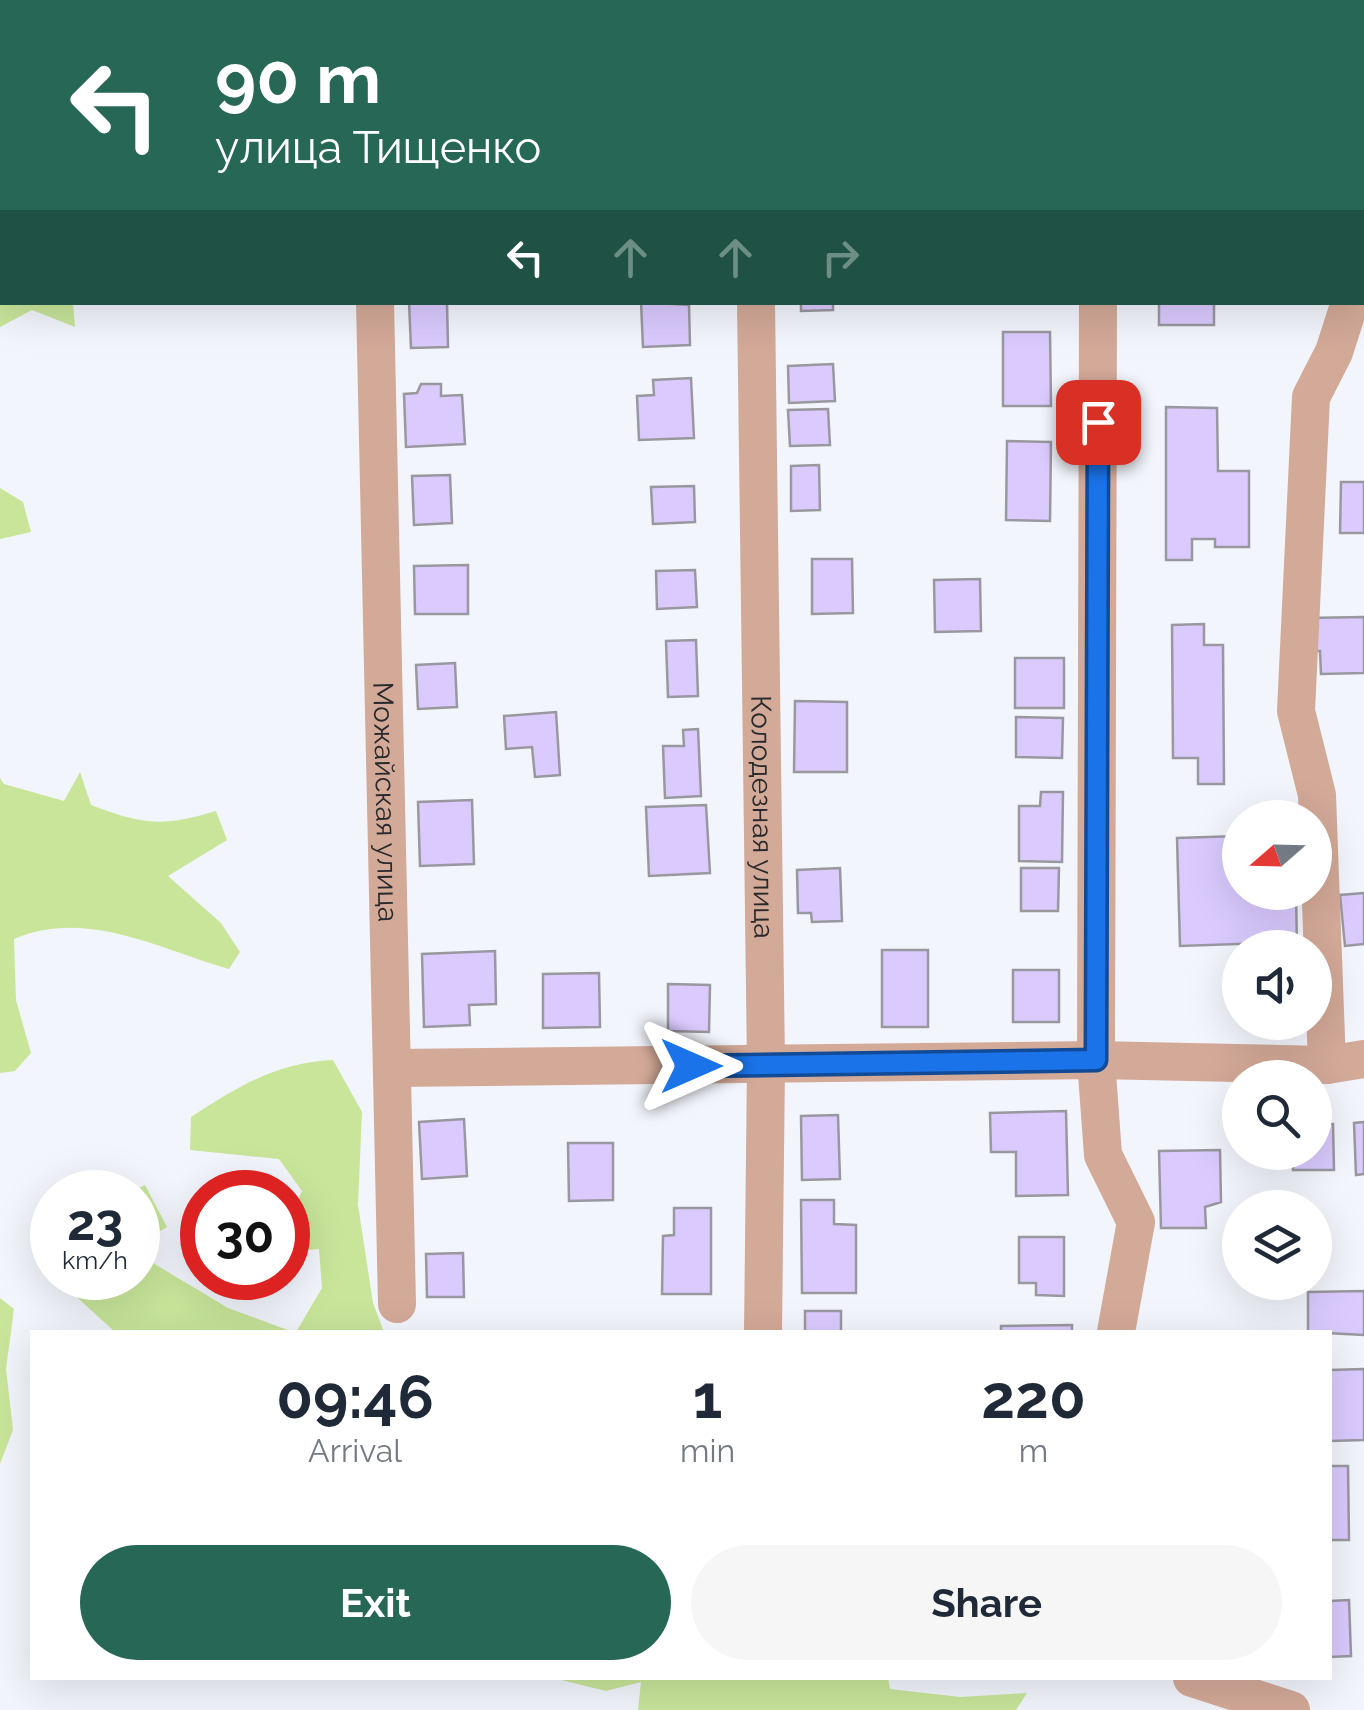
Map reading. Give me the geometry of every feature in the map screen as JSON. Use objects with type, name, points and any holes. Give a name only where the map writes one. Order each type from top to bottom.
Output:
[{"type":"street","name":"Можайская улица","points":[[375,305],[397,1304]]},
{"type":"street","name":"Колодезная улица","points":[[756,305],[766,1065],[763,1330]]},
{"type":"street","points":[[1098,305],[1096,1060],[1103,1155],[1136,1222],[1116,1330]]},
{"type":"street","points":[[393,1068],[1096,1060],[1346,1062],[1317,795],[1296,711],[1311,397],[1334,352],[1349,305]]},
{"type":"street","points":[[1198,1680],[1291,1710]]},
{"type":"green space","points":[[0,305],[73,305],[75,327],[32,310],[0,327]]},
{"type":"green space","points":[[0,488],[23,502],[31,532],[0,539]]},
{"type":"green space","points":[[80,772],[91,805],[125,817],[153,822],[216,811],[227,840],[168,876],[221,923],[240,952],[229,969],[95,930],[41,931],[14,939],[16,1000],[31,1053],[15,1071],[0,1073],[0,778],[4,784],[64,801]]},
{"type":"green space","points":[[333,1060],[362,1112],[358,1205],[373,1303],[383,1330],[297,1330],[322,1288],[319,1249],[310,1250],[310,1170],[287,1170],[279,1159],[190,1150],[191,1117],[242,1086],[293,1066]]},
{"type":"green space","points":[[160,1267],[180,1279],[180,1300],[215,1300],[288,1330],[113,1330],[80,1300],[160,1300]]},
{"type":"green space","points":[[0,1298],[14,1309],[6,1369],[13,1430],[0,1464]]},
{"type":"green space","points":[[561,1680],[888,1680],[890,1689],[960,1697],[1027,1693],[1016,1710],[638,1710],[641,1682],[606,1691]]},
{"type":"building","points":[[409,305],[447,305],[448,347],[411,348]]},
{"type":"building","points":[[641,305],[689,305],[690,345],[643,347]]},
{"type":"building","points":[[801,305],[833,305],[833,310],[801,311]]},
{"type":"building","points":[[1159,305],[1214,305],[1214,325],[1159,325]]},
{"type":"building","points":[[1003,332],[1050,332],[1051,406],[1003,406]]},
{"type":"building","points":[[833,364],[835,401],[789,403],[788,366]]},
{"type":"building","points":[[691,378],[694,438],[639,440],[637,396],[654,395],[653,380]]},
{"type":"building","points":[[421,384],[441,384],[441,396],[462,395],[465,444],[406,447],[404,394],[417,393]]},
{"type":"building","points":[[1166,407],[1217,408],[1218,471],[1249,471],[1249,547],[1215,547],[1215,539],[1192,539],[1192,560],[1166,560]]},
{"type":"building","points":[[828,409],[830,445],[790,446],[788,410]]},
{"type":"building","points":[[1007,441],[1051,442],[1050,521],[1006,520]]},
{"type":"building","points":[[819,465],[820,510],[791,511],[791,466]]},
{"type":"building","points":[[450,475],[452,523],[414,525],[412,476]]},
{"type":"building","points":[[1341,482],[1364,482],[1364,533],[1340,533]]},
{"type":"building","points":[[694,486],[695,522],[653,524],[651,487]]},
{"type":"building","points":[[812,559],[852,559],[853,613],[812,614]]},
{"type":"building","points":[[468,565],[468,614],[415,614],[414,566]]},
{"type":"building","points":[[695,570],[697,607],[657,609],[656,571]]},
{"type":"building","points":[[980,579],[981,631],[935,632],[934,580]]},
{"type":"building","points":[[1364,617],[1364,673],[1321,674],[1320,651],[1307,651],[1306,618]]},
{"type":"building","points":[[1204,624],[1204,645],[1223,645],[1224,784],[1198,784],[1198,758],[1173,758],[1172,625]]},
{"type":"building","points":[[696,640],[698,696],[668,697],[666,641]]},
{"type":"building","points":[[1015,658],[1064,658],[1064,708],[1015,708]]},
{"type":"building","points":[[455,663],[457,707],[418,709],[416,665]]},
{"type":"building","points":[[795,701],[847,702],[847,772],[794,772]]},
{"type":"building","points":[[556,712],[560,775],[535,777],[532,747],[506,749],[504,716]]},
{"type":"building","points":[[1016,717],[1063,718],[1062,758],[1016,757]]},
{"type":"building","points":[[698,729],[701,796],[665,798],[663,746],[684,746],[683,730]]},
{"type":"building","points":[[1041,792],[1063,792],[1062,862],[1019,861],[1019,806],[1040,806]]},
{"type":"building","points":[[472,800],[474,864],[420,866],[418,802]]},
{"type":"building","points":[[706,805],[710,873],[649,876],[646,807]]},
{"type":"building","points":[[1222,837],[1222,910],[1296,910],[1297,930],[1222,930],[1222,945],[1180,946],[1177,838]]},
{"type":"building","points":[[840,868],[842,921],[812,922],[811,913],[798,913],[797,870]]},
{"type":"building","points":[[1021,868],[1059,868],[1058,911],[1021,911]]},
{"type":"building","points":[[1364,893],[1364,944],[1345,946],[1340,895]]},
{"type":"building","points":[[882,950],[928,950],[928,1027],[882,1027]]},
{"type":"building","points":[[495,951],[496,1004],[469,1005],[470,1025],[424,1027],[422,954]]},
{"type":"building","points":[[1013,970],[1059,970],[1059,1022],[1013,1022]]},
{"type":"building","points":[[599,973],[600,1027],[543,1028],[543,974]]},
{"type":"building","points":[[668,984],[710,985],[709,1032],[668,1031]]},
{"type":"building","points":[[1066,1111],[1068,1195],[1016,1196],[1016,1152],[991,1152],[990,1113]]},
{"type":"building","points":[[838,1115],[840,1179],[802,1180],[801,1116]]},
{"type":"building","points":[[464,1119],[467,1176],[422,1179],[419,1122]]},
{"type":"building","points":[[1364,1122],[1364,1174],[1356,1175],[1354,1123]]},
{"type":"building","points":[[1332,1124],[1333,1124],[1332,1170]]},
{"type":"building","points":[[568,1143],[613,1143],[613,1200],[569,1201]]},
{"type":"building","points":[[1220,1150],[1221,1202],[1205,1207],[1206,1228],[1161,1228],[1159,1151]]},
{"type":"building","points":[[801,1200],[834,1200],[834,1224],[856,1225],[856,1293],[802,1293]]},
{"type":"building","points":[[674,1208],[711,1208],[711,1294],[662,1294],[663,1236],[674,1235]]},
{"type":"building","points":[[1019,1237],[1064,1237],[1064,1296],[1036,1295],[1036,1283],[1019,1283]]},
{"type":"building","points":[[463,1253],[464,1297],[427,1297],[426,1254]]},
{"type":"building","points":[[1364,1291],[1364,1335],[1308,1330],[1308,1300],[1332,1300],[1332,1292]]},
{"type":"building","points":[[805,1311],[841,1311],[841,1330],[805,1330]]},
{"type":"building","points":[[1072,1325],[1072,1330],[1001,1330],[1001,1326]]},
{"type":"building","points":[[1364,1369],[1364,1440],[1332,1441],[1332,1370]]},
{"type":"building","points":[[1332,1466],[1348,1466],[1349,1540],[1332,1540]]},
{"type":"building","points":[[1349,1600],[1351,1656],[1332,1657],[1332,1601]]},
{"type":"route","points":[[691,1066],[1096,1060],[1098,422]]}]
